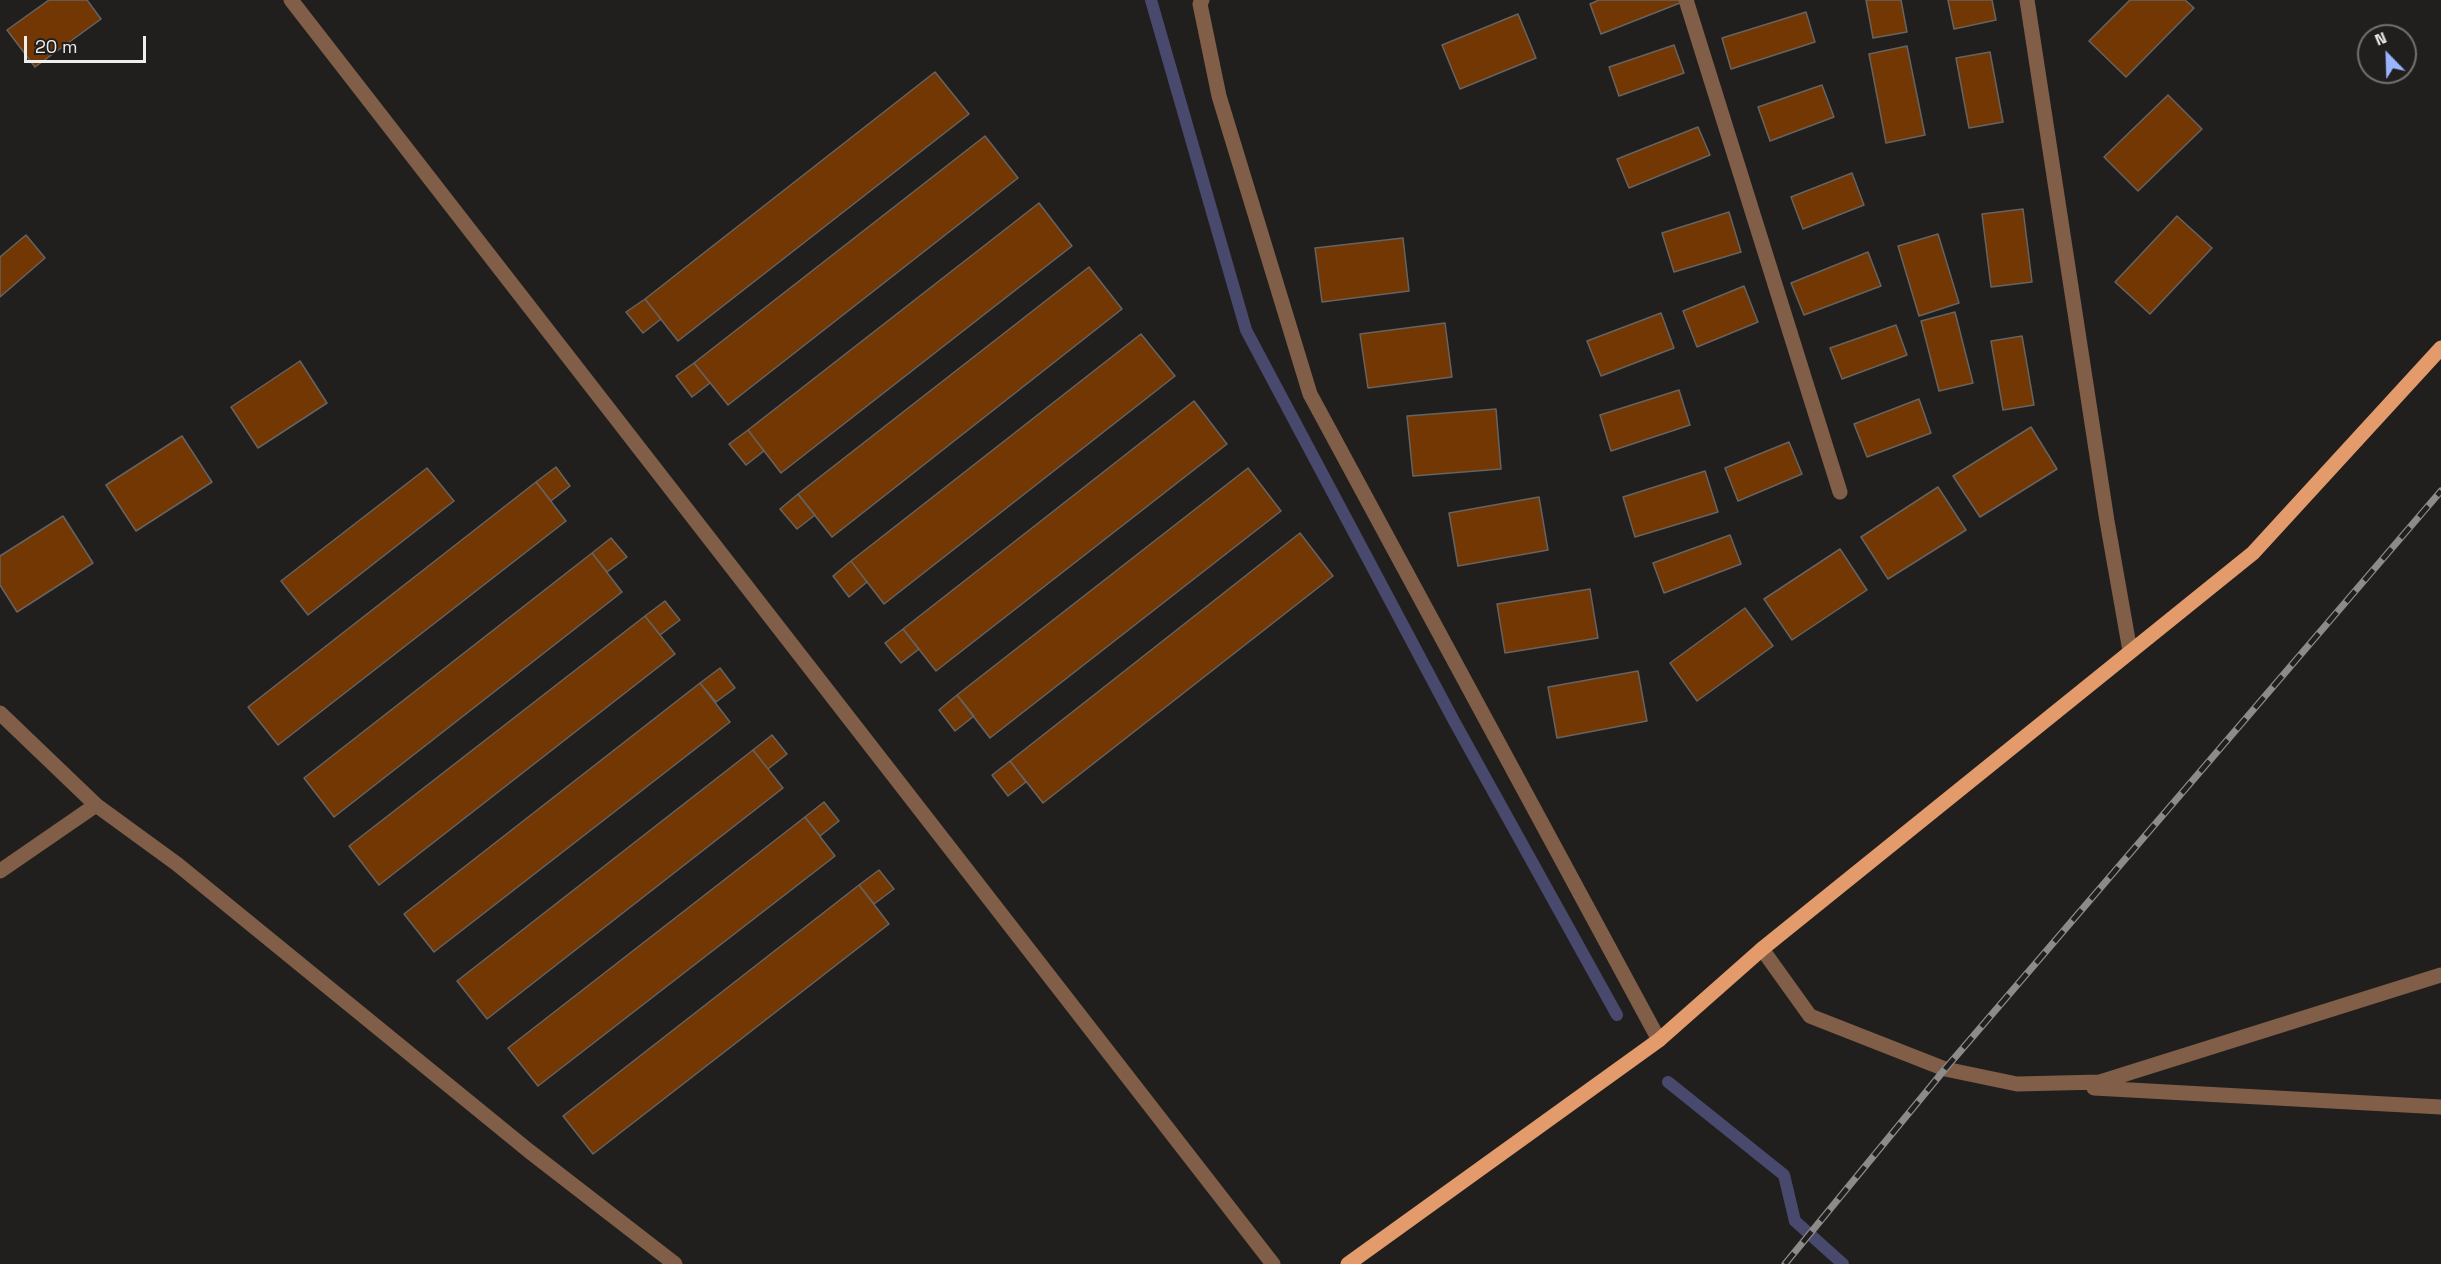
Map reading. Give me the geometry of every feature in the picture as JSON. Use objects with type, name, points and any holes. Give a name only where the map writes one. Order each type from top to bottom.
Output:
[{"type":"main road","points":[[1348,1264],[1659,1040],[1762,949],[2253,553],[2441,348]]},
{"type":"street","points":[[291,0],[1273,1264]]},
{"type":"street","points":[[1202,0],[1200,4],[1219,96],[1310,394],[1659,1040]]},
{"type":"street","points":[[1686,0],[1840,492]]},
{"type":"street","points":[[2027,0],[2107,521],[2130,651]]},
{"type":"street","points":[[0,713],[96,806],[177,864],[529,1151],[675,1264]]},
{"type":"street","points":[[0,871],[96,806]]},
{"type":"street","points":[[1762,949],[1810,1016],[1945,1069],[2017,1084],[2441,1107]]},
{"type":"street","points":[[2017,1084],[2100,1082],[2441,975]]},
{"type":"building","points":[[49,0],[87,0],[101,19],[35,67],[7,30]]},
{"type":"building","points":[[1599,0],[1685,1],[1601,34],[1590,4]]},
{"type":"building","points":[[1866,0],[1901,0],[1907,32],[1873,38]]},
{"type":"building","points":[[1948,0],[1992,0],[1996,20],[1954,29]]},
{"type":"building","points":[[2130,0],[2185,0],[2194,8],[2126,77],[2089,41]]},
{"type":"building","points":[[1806,12],[1815,42],[1731,69],[1722,38]]},
{"type":"building","points":[[1518,14],[1536,58],[1460,89],[1442,45]]},
{"type":"building","points":[[1674,45],[1684,73],[1619,96],[1609,67]]},
{"type":"building","points":[[1907,46],[1925,135],[1886,143],[1869,54]]},
{"type":"building","points":[[1990,52],[2003,122],[1969,128],[1956,58]]},
{"type":"building","points":[[935,72],[969,114],[678,341],[645,299]]},
{"type":"building","points":[[1822,85],[1834,117],[1770,141],[1758,107]]},
{"type":"building","points":[[2168,95],[2202,129],[2138,191],[2104,157]]},
{"type":"building","points":[[1698,127],[1710,155],[1629,188],[1617,159]]},
{"type":"building","points":[[985,136],[1018,178],[728,405],[694,363]]},
{"type":"building","points":[[1852,173],[1864,205],[1803,229],[1791,197]]},
{"type":"building","points":[[1039,203],[1072,246],[781,473],[748,430]]},
{"type":"building","points":[[2023,209],[2032,282],[1991,287],[1982,214]]},
{"type":"building","points":[[1729,212],[1741,252],[1674,272],[1662,233]]},
{"type":"building","points":[[2177,216],[2212,248],[2150,314],[2115,282]]},
{"type":"building","points":[[1938,234],[1959,303],[1919,316],[1898,246]]},
{"type":"building","points":[[26,235],[45,258],[0,297],[0,257]]},
{"type":"building","points":[[1403,238],[1409,291],[1322,302],[1315,248]]},
{"type":"building","points":[[1868,252],[1881,286],[1804,315],[1791,283]]},
{"type":"building","points":[[1089,267],[1122,309],[832,537],[798,494]]},
{"type":"building","points":[[1744,286],[1758,322],[1697,347],[1683,311]]},
{"type":"building","points":[[645,299],[661,319],[643,333],[626,312]]},
{"type":"building","points":[[1955,312],[1973,383],[1939,391],[1921,321]]},
{"type":"building","points":[[1661,313],[1674,348],[1601,376],[1587,341]]},
{"type":"building","points":[[1445,323],[1452,377],[1368,388],[1360,334]]},
{"type":"building","points":[[1896,325],[1907,355],[1842,379],[1830,348]]},
{"type":"building","points":[[1141,334],[1175,376],[884,604],[851,561]]},
{"type":"building","points":[[2022,336],[2034,405],[2003,410],[1991,341]]},
{"type":"building","points":[[300,361],[327,403],[258,448],[231,407]]},
{"type":"building","points":[[694,363],[710,383],[692,397],[676,376]]},
{"type":"building","points":[[1679,390],[1690,425],[1611,451],[1600,415]]},
{"type":"building","points":[[1919,399],[1931,433],[1867,457],[1854,424]]},
{"type":"building","points":[[1194,401],[1227,444],[936,671],[903,629]]},
{"type":"building","points":[[1496,409],[1501,469],[1413,476],[1407,416]]},
{"type":"building","points":[[2031,427],[2057,469],[1980,517],[1953,476]]},
{"type":"building","points":[[748,430],[764,451],[746,465],[729,444]]},
{"type":"building","points":[[182,436],[212,482],[136,531],[106,485]]},
{"type":"building","points":[[1789,442],[1802,474],[1738,501],[1725,468]]},
{"type":"building","points":[[556,467],[570,486],[551,501],[536,482]]},
{"type":"building","points":[[427,468],[454,501],[308,615],[281,581]]},
{"type":"building","points":[[1248,468],[1281,511],[990,738],[957,695]]},
{"type":"building","points":[[1705,471],[1718,512],[1635,537],[1623,497]]},
{"type":"building","points":[[536,482],[566,521],[278,745],[248,707]]},
{"type":"building","points":[[1938,487],[1966,530],[1888,579],[1861,537]]},
{"type":"building","points":[[798,494],[815,515],[797,529],[780,509]]},
{"type":"building","points":[[1539,497],[1548,550],[1458,566],[1449,513]]},
{"type":"building","points":[[63,516],[93,563],[17,612],[0,585],[0,556]]},
{"type":"building","points":[[1300,533],[1333,576],[1043,803],[1010,761]]},
{"type":"building","points":[[1730,535],[1741,564],[1664,593],[1653,563]]},
{"type":"building","points":[[611,538],[627,557],[607,572],[592,553]]},
{"type":"building","points":[[1840,549],[1867,590],[1792,640],[1764,599]]},
{"type":"building","points":[[592,553],[622,592],[334,817],[304,778]]},
{"type":"building","points":[[851,561],[867,582],[849,597],[833,576]]},
{"type":"building","points":[[1590,589],[1598,638],[1505,653],[1497,604]]},
{"type":"building","points":[[665,601],[680,620],[660,635],[645,616]]},
{"type":"building","points":[[1745,608],[1773,646],[1697,701],[1670,663]]},
{"type":"building","points":[[645,616],[675,654],[379,885],[349,846]]},
{"type":"building","points":[[903,629],[919,649],[901,663],[885,643]]},
{"type":"building","points":[[720,668],[735,688],[716,702],[700,683]]},
{"type":"building","points":[[1638,671],[1647,721],[1557,738],[1548,687]]},
{"type":"building","points":[[700,683],[730,722],[434,952],[404,914]]},
{"type":"building","points":[[957,695],[974,716],[955,731],[939,710]]},
{"type":"building","points":[[772,735],[787,754],[768,769],[753,750]]},
{"type":"building","points":[[753,750],[783,788],[487,1019],[457,981]]},
{"type":"building","points":[[1010,761],[1026,782],[1008,796],[992,775]]},
{"type":"building","points":[[824,802],[839,821],[820,836],[805,817]]},
{"type":"building","points":[[805,817],[835,856],[538,1086],[508,1048]]},
{"type":"building","points":[[879,870],[894,889],[874,904],[859,885]]},
{"type":"building","points":[[859,885],[889,924],[593,1154],[563,1116]]},
{"type":"waterway","points":[[1151,0],[1246,330],[1454,721],[1617,1015]]},
{"type":"waterway","points":[[1668,1082],[1784,1175],[1795,1221],[1843,1264]]},
{"type":"railway","points":[[1785,1264],[1945,1069],[2441,491]]}]
